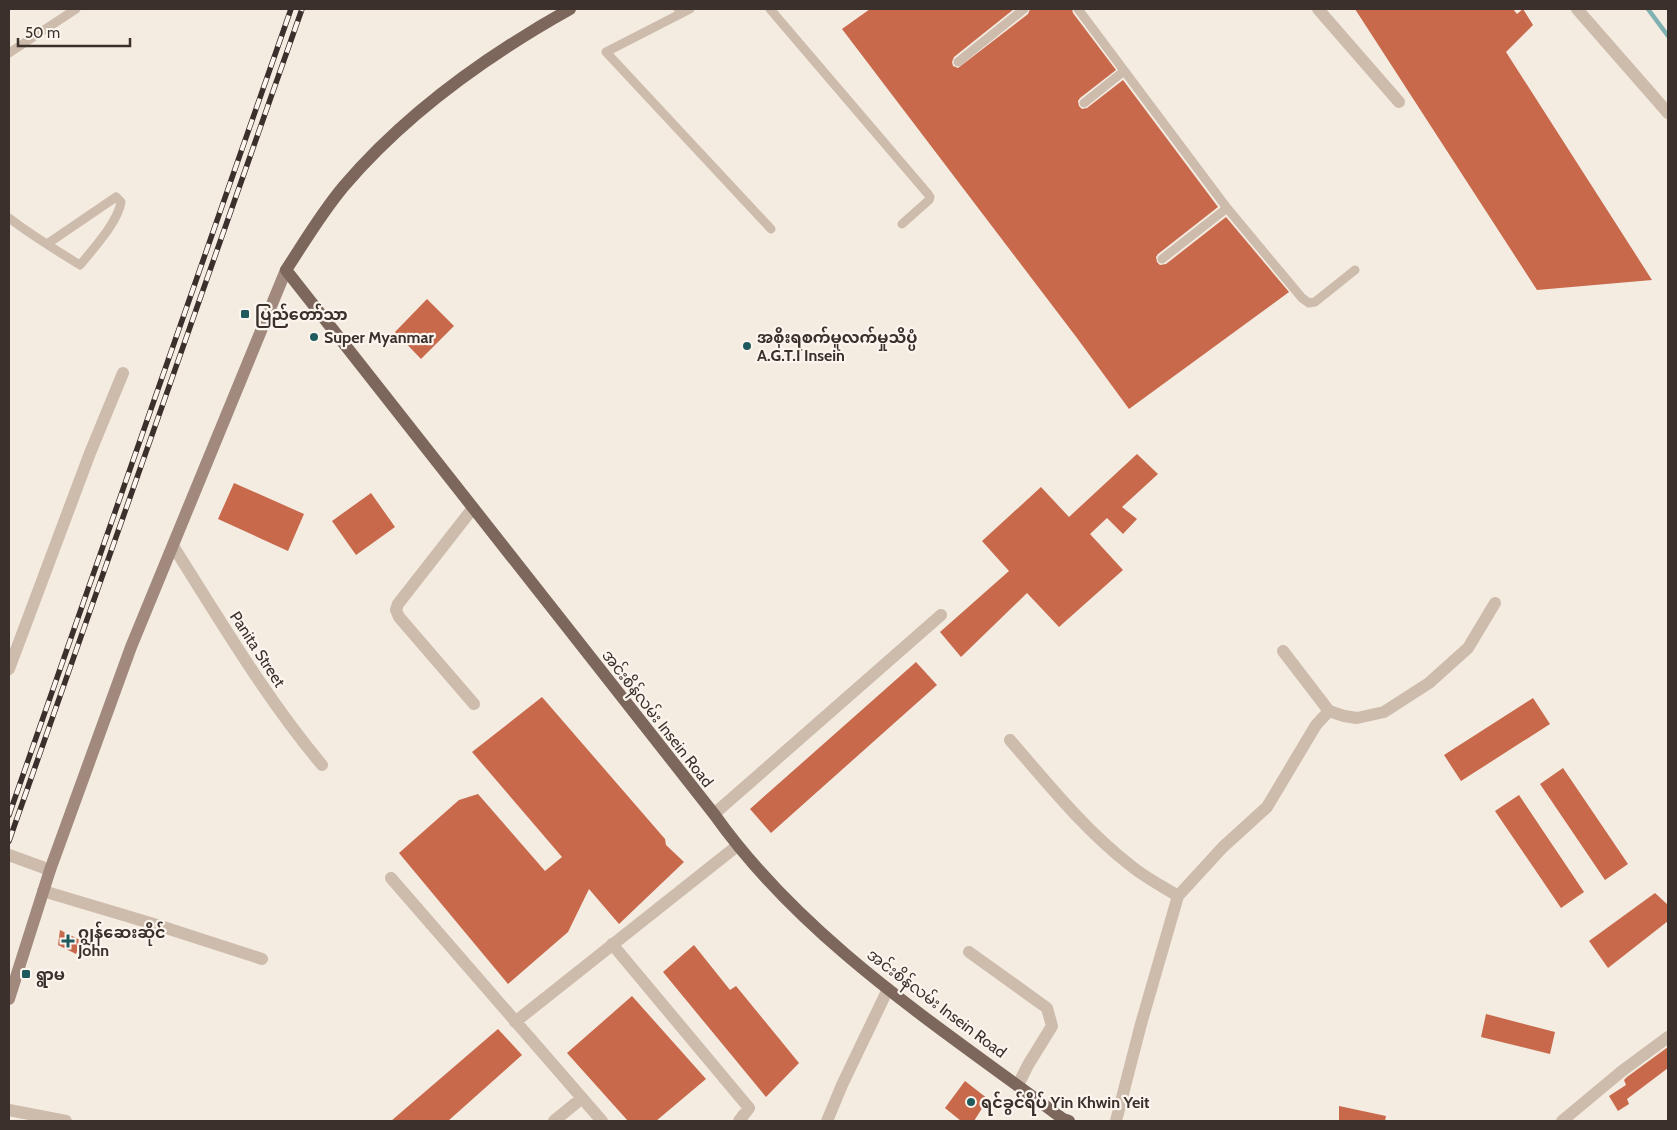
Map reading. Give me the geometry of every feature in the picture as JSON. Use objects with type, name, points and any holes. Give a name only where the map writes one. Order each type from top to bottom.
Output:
[{"type":"main road","points":[[9,999],[50,870],[131,648],[286,270],[323,214],[345,186],[371,157],[422,108],[488,58],[570,9]]},
{"type":"main road","name":"အင်းစိန်လမ်း Insein Road","points":[[286,270],[714,814],[737,846],[791,906],[888,989],[1069,1121]]},
{"type":"street","points":[[1318,9],[1399,102]]},
{"type":"street","points":[[1577,9],[1668,113]]},
{"type":"street","points":[[9,669],[90,453],[123,373]]},
{"type":"street","points":[[473,508],[398,604],[396,610],[399,617],[474,704]]},
{"type":"street","name":"Panita Street","points":[[173,546],[269,697],[298,737],[322,765]]},
{"type":"street","points":[[1283,651],[1329,711],[1357,718],[1384,712],[1429,683],[1468,648],[1495,603]]},
{"type":"street","points":[[714,814],[941,615]]},
{"type":"street","points":[[1116,1121],[1141,1024],[1178,896],[1223,847],[1267,807],[1316,725],[1329,711]]},
{"type":"street","points":[[1010,740],[1068,808],[1104,842],[1131,866],[1178,896]]},
{"type":"street","points":[[515,1022],[737,846]]},
{"type":"street","points":[[9,855],[50,870]]},
{"type":"street","points":[[391,878],[602,1121]]},
{"type":"street","points":[[43,891],[262,959]]},
{"type":"street","points":[[612,944],[749,1108],[739,1121]]},
{"type":"street","points":[[969,952],[1047,1008],[1052,1026],[1018,1085]]},
{"type":"street","points":[[828,1121],[842,1085],[888,989]]},
{"type":"street","points":[[1562,1121],[1622,1071],[1668,1037]]},
{"type":"street","points":[[554,1121],[582,1098]]},
{"type":"street","points":[[9,1110],[66,1121]]},
{"type":"lane","points":[[9,52],[76,9]]},
{"type":"lane","points":[[770,9],[930,197],[902,224]]},
{"type":"lane","points":[[958,62],[1024,9]]},
{"type":"lane","points":[[1078,9],[1227,208],[1302,298],[1309,303],[1315,302],[1355,270]]},
{"type":"lane","points":[[683,10],[606,52],[771,229]]},
{"type":"lane","points":[[1084,104],[1124,71]]},
{"type":"lane","points":[[9,218],[47,244],[80,265],[102,238],[120,209],[121,202],[116,197],[47,244]]},
{"type":"lane","points":[[1162,259],[1227,208]]},
{"type":"building","points":[[870,9],[1014,9],[954,57],[953,66],[958,68],[1028,14],[1030,9],[1072,9],[1073,13],[1116,70],[1080,98],[1078,101],[1079,106],[1082,109],[1087,108],[1123,80],[1218,207],[1158,254],[1156,257],[1157,262],[1160,265],[1166,264],[1226,217],[1289,292],[1129,409],[842,29]]},
{"type":"building","points":[[1355,9],[1513,9],[1517,14],[1523,9],[1533,25],[1506,52],[1652,280],[1537,290]]},
{"type":"building","points":[[427,299],[454,326],[421,359],[395,332]]},
{"type":"building","points":[[1137,454],[1158,474],[1122,507],[1137,519],[1123,534],[1107,518],[1090,534],[1123,570],[1059,627],[1027,593],[961,657],[940,632],[1009,571],[982,541],[1041,487],[1069,517]]},
{"type":"building","points":[[234,483],[304,514],[288,551],[218,519]]},
{"type":"building","points":[[371,493],[395,527],[356,555],[332,521]]},
{"type":"building","points":[[916,662],[937,685],[771,833],[750,809]]},
{"type":"building","points":[[542,697],[665,839],[666,845],[684,862],[619,924],[589,889],[568,932],[508,984],[399,853],[459,800],[478,794],[545,871],[562,857],[472,752]]},
{"type":"building","points":[[1533,698],[1550,724],[1461,781],[1444,755]]},
{"type":"building","points":[[1563,768],[1628,864],[1605,880],[1540,784]]},
{"type":"building","points":[[1519,795],[1584,892],[1561,908],[1495,811]]},
{"type":"building","points":[[1655,893],[1668,905],[1668,921],[1608,968],[1589,941]]},
{"type":"building","points":[[60,930],[82,941],[76,954],[58,945]]},
{"type":"building","points":[[694,945],[730,990],[736,986],[799,1063],[766,1097],[663,972]]},
{"type":"building","points":[[632,996],[706,1079],[656,1121],[628,1121],[567,1053]]},
{"type":"building","points":[[1486,1014],[1555,1032],[1550,1054],[1481,1037]]},
{"type":"building","points":[[498,1029],[522,1055],[448,1121],[391,1121]]},
{"type":"building","points":[[1668,1047],[1668,1068],[1627,1099],[1629,1104],[1618,1111],[1609,1096],[1626,1085],[1624,1080],[1627,1077]]},
{"type":"building","points":[[965,1081],[988,1099],[974,1121],[961,1121],[945,1108]]},
{"type":"building","points":[[1339,1106],[1386,1116],[1385,1121],[1339,1121]]},
{"type":"waterway","points":[[1648,9],[1668,36]]},
{"type":"railway","points":[[9,815],[291,9]]},
{"type":"railway","points":[[9,841],[302,9]]},
{"type":"place","name":"ပြည်တော်သာ","points":[[245,314]]},
{"type":"place","name":"Super Myanmar","points":[[314,337]]},
{"type":"place","name":"အစိုးရစက်မှုလက်မှုသိပ္ပံ A.G.T.I Insein","points":[[747,346]]},
{"type":"place","name":"ဂျွန်ဆေးဆိုင် John","points":[[68,941]]},
{"type":"place","name":"ရွာမ","points":[[26,974]]},
{"type":"place","name":"ရင်ခွင်ရိပ် Yin Khwin Yeit","points":[[971,1102]]}]
